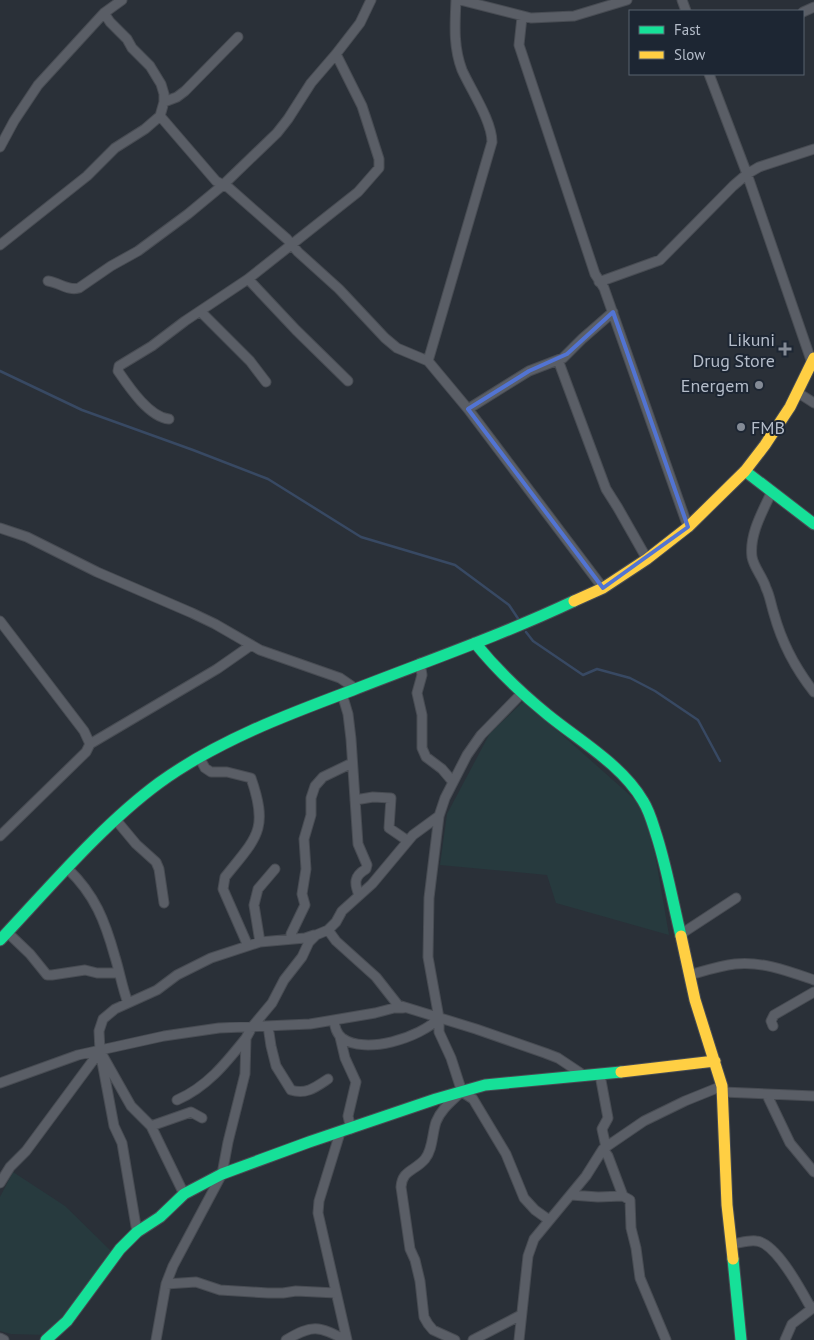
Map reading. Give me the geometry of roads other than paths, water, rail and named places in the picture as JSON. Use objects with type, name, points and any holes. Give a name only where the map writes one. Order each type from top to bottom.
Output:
[{"type":"street","points":[[0,147],[30,94],[104,13],[122,0]]},
{"type":"street","points":[[48,281],[58,282],[69,289],[79,288],[153,240],[222,185],[277,133],[311,83],[360,23],[371,0]]},
{"type":"street","points":[[428,361],[492,142],[490,129],[458,57],[454,35],[458,0],[532,18],[574,16],[627,0]]},
{"type":"street","points":[[0,245],[87,176],[115,148],[145,129],[160,116],[164,102],[163,89],[155,74],[104,13]]},
{"type":"street","points":[[522,17],[520,45],[599,282],[604,288],[613,312],[688,527]]},
{"type":"street","points":[[164,102],[177,97],[185,91],[238,37]]},
{"type":"street","points":[[169,418],[163,418],[152,413],[124,380],[117,368],[248,279],[293,245],[358,192],[379,168],[379,159],[362,106],[336,54]]},
{"type":"street","points":[[118,973],[96,973],[85,970],[47,975],[30,954],[4,936],[116,820],[158,784],[199,758],[276,719],[523,625],[603,588],[647,559],[688,527],[745,471],[765,445],[813,361],[747,174],[709,75]]},
{"type":"street","points":[[160,116],[203,167],[222,185],[230,188],[293,245],[391,343],[409,354],[428,361],[468,409],[603,588]]},
{"type":"street","points":[[599,282],[662,259],[673,245],[747,174],[759,167],[814,149]]},
{"type":"street","points":[[248,279],[348,381]]},
{"type":"street","points":[[200,311],[250,361],[266,382]]},
{"type":"street","points":[[468,409],[529,371],[558,360],[567,354],[582,338],[613,312]]},
{"type":"street","points":[[558,360],[606,489],[647,559]]},
{"type":"street","points":[[797,392],[814,403]]},
{"type":"street","points":[[745,471],[814,524]]},
{"type":"street","points":[[772,491],[757,523],[753,538],[752,557],[766,587],[773,613],[791,660],[814,692]]},
{"type":"street","points":[[0,528],[27,537],[97,572],[199,616],[250,646],[340,678],[356,688]]},
{"type":"street","points":[[0,620],[84,731],[90,744]]},
{"type":"street","points":[[475,643],[494,666],[522,693],[549,716],[590,746],[632,784],[644,802],[652,821],[663,857],[695,1000],[722,1089],[727,1196],[741,1340]]},
{"type":"street","points":[[0,836],[86,752],[90,744],[217,669],[250,646]]},
{"type":"street","points":[[420,663],[422,675],[417,693],[422,715],[422,748],[426,757],[442,769],[453,782]]},
{"type":"street","points":[[522,693],[481,735],[466,755],[445,798],[439,816],[429,898],[428,957],[439,1018],[439,1032],[451,1058],[462,1092],[473,1099],[501,1146],[516,1175],[524,1198],[534,1210],[549,1220]]},
{"type":"street","points":[[342,694],[349,722],[358,844],[367,865],[366,869],[355,880],[359,895]]},
{"type":"street","points":[[199,758],[205,768],[211,772],[228,772],[251,778],[258,797],[260,822],[257,833],[225,877],[223,883],[223,889],[248,946]]},
{"type":"street","points":[[290,939],[305,905],[302,894],[306,869],[304,839],[311,815],[311,798],[315,786],[323,777],[352,762]]},
{"type":"street","points":[[355,800],[372,797],[391,798],[389,828],[408,841]]},
{"type":"street","points":[[137,1232],[122,1143],[114,1126],[100,1051],[99,1031],[103,1018],[128,1002],[157,990],[171,979],[203,962],[260,942],[305,938],[328,930],[336,922],[342,911],[372,884],[413,835],[439,816]]},
{"type":"street","points":[[116,820],[136,844],[156,862],[159,869],[164,903]]},
{"type":"street","points":[[68,869],[89,891],[98,908],[110,939],[118,973],[128,1002]]},
{"type":"street","points":[[260,942],[254,905],[258,889],[275,870]]},
{"type":"street","points":[[680,934],[736,898]]},
{"type":"street","points":[[328,930],[336,941],[376,977],[394,1002],[403,1008]]},
{"type":"street","points":[[177,1100],[198,1089],[213,1076],[246,1038],[252,1026],[272,1003],[284,980],[302,958],[309,942],[316,935]]},
{"type":"street","points":[[689,975],[736,964],[752,964],[771,966],[814,980]]},
{"type":"street","points":[[773,1026],[771,1021],[774,1015],[814,992]]},
{"type":"street","points":[[0,1083],[78,1055],[182,1033],[252,1026],[310,1024],[394,1008],[403,1008],[476,1029],[544,1053],[563,1061],[585,1076]]},
{"type":"street","points":[[340,1037],[353,1043],[366,1045],[393,1041],[420,1032],[433,1025],[439,1018]]},
{"type":"street","points":[[334,1020],[345,1058],[356,1082],[348,1116],[351,1129]]},
{"type":"street","points":[[268,1026],[276,1066],[291,1090],[300,1093],[312,1090],[328,1079]]},
{"type":"street","points":[[156,1340],[166,1284],[173,1266],[222,1174],[245,1074],[246,1038]]},
{"type":"street","points":[[100,1051],[131,1106],[151,1126],[184,1194]]},
{"type":"street","points":[[0,1183],[10,1167],[26,1151],[100,1051]]},
{"type":"street","points":[[46,1340],[67,1321],[120,1249],[137,1232],[160,1216],[184,1194],[222,1174],[436,1098],[485,1085],[600,1075],[715,1061]]},
{"type":"street","points":[[600,1075],[608,1118],[602,1129],[604,1148],[623,1196]]},
{"type":"street","points":[[519,1340],[530,1247],[534,1239],[586,1176],[604,1148],[644,1121],[686,1101],[722,1089],[767,1095],[814,1096]]},
{"type":"street","points":[[455,1340],[433,1330],[424,1317],[420,1281],[410,1249],[401,1180],[404,1174],[415,1168],[426,1158],[436,1122],[443,1110],[462,1092]]},
{"type":"street","points":[[767,1095],[790,1142],[814,1172]]},
{"type":"street","points":[[151,1126],[191,1112],[202,1118]]},
{"type":"street","points":[[340,1133],[318,1201],[319,1220],[346,1340]]},
{"type":"street","points":[[571,1196],[598,1198],[623,1196],[630,1200],[631,1232],[635,1244],[640,1278],[666,1340]]},
{"type":"street","points":[[733,1244],[758,1241],[772,1249],[812,1308],[792,1324],[785,1340]]},
{"type":"street","points":[[166,1284],[196,1282],[220,1290],[283,1294],[296,1291],[336,1293]]},
{"type":"street","points":[[473,1340],[521,1315]]},
{"type":"street","points":[[286,1340],[310,1328],[324,1330],[346,1340]]},
{"type":"street","points":[[0,1338],[4,1340]]},
{"type":"waterway","points":[[0,371],[82,410],[268,479],[361,537],[455,565],[509,605],[519,620]]},
{"type":"waterway","points":[[526,632],[533,641],[583,675],[597,669],[630,678],[655,691],[698,720],[720,761]]},
{"type":"place","name":"Likuni Drug Store","points":[[785,349]]},
{"type":"place","name":"Energem","points":[[759,385]]},
{"type":"place","name":"FMB","points":[[741,427]]}]
